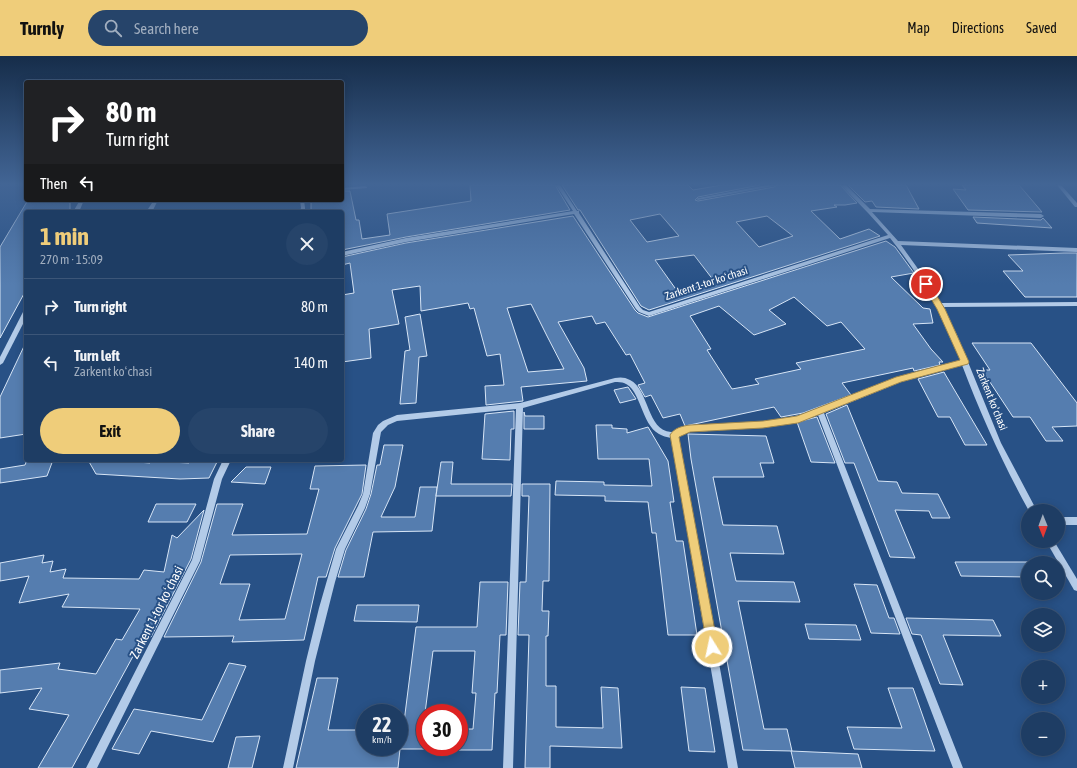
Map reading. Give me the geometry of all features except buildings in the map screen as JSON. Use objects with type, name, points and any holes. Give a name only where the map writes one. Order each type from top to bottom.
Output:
[{"type":"street","points":[[344,254],[406,240],[539,218]]},
{"type":"street","name":"Zarkent 1-tor koʻchasi","points":[[581,218],[638,308],[649,314],[891,236]]},
{"type":"street","name":"Zarkent koʻchasi","points":[[877,218],[913,263],[939,306],[965,362],[986,419],[1012,474],[1029,504]]},
{"type":"street","points":[[896,243],[1077,250]]},
{"type":"street","points":[[939,306],[1077,304]]},
{"type":"street","points":[[0,363],[24,317]]},
{"type":"street","points":[[288,768],[317,633],[338,554],[369,487],[377,433],[386,421],[397,418],[520,406],[615,380],[624,380],[630,383],[635,390],[657,430],[665,434],[674,435],[683,430],[690,429],[782,423],[798,420],[899,380],[965,362]]},
{"type":"street","points":[[508,768],[520,406]]},
{"type":"street","points":[[820,412],[958,768]]},
{"type":"street","points":[[674,435],[733,768]]},
{"type":"street","name":"Zarkent 1-tor koʻchasi","points":[[91,768],[196,561],[218,479],[226,462]]},
{"type":"street","points":[[1065,521],[1077,521]]},
{"type":"street","points":[[1054,548],[1077,587]]},
{"type":"route","points":[[712,647],[674,435],[683,430],[690,429],[763,425],[798,420],[899,380],[965,362],[941,309],[926,284]]}]
